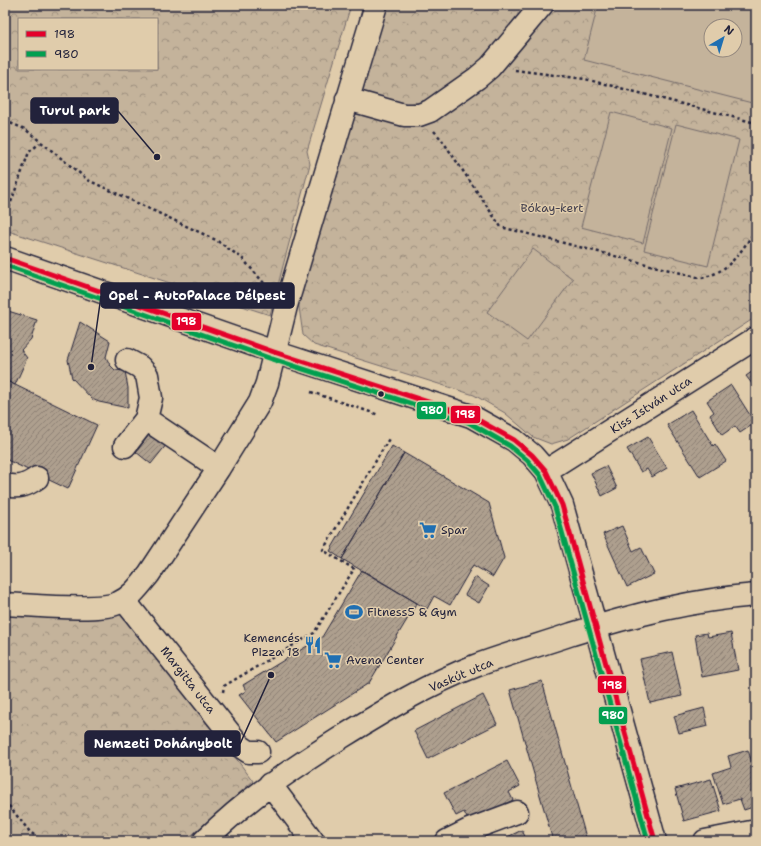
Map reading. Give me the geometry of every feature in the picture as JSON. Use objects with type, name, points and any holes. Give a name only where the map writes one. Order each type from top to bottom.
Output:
[{"type":"street","points":[[5,604],[108,607],[124,600],[137,590],[219,468],[260,402],[267,383],[286,306],[376,5]]},
{"type":"street","points":[[347,99],[404,115],[419,115],[430,111],[490,67],[542,5]]},
{"type":"street","points":[[5,258],[274,352],[471,416],[514,440],[532,455],[546,471],[562,505],[654,841]]},
{"type":"street","name":"Kiss István utca","points":[[546,471],[756,338]]},
{"type":"street","points":[[125,446],[146,419],[151,398],[147,375],[140,367],[127,360]]},
{"type":"street","points":[[146,419],[219,468]]},
{"type":"street","points":[[5,485],[26,486],[37,478]]},
{"type":"street","name":"Vaskút utca","points":[[204,841],[223,822],[270,784],[374,717],[409,697],[474,667],[596,627],[673,606],[719,598],[756,595]]},
{"type":"street","name":"Margitta utca","points":[[124,600],[240,746],[250,752],[258,752]]},
{"type":"street","points":[[270,784],[313,841]]},
{"type":"street","points":[[447,841],[517,812]]},
{"type":"street","points":[[705,841],[756,832]]},
{"type":"path","points":[[490,67],[586,79],[756,123]]},
{"type":"path","points":[[419,115],[442,140],[501,227],[701,278],[715,275],[730,265],[756,230]]},
{"type":"path","points":[[5,121],[25,129],[88,180],[216,240],[242,258],[286,306]]},
{"type":"path","points":[[5,219],[28,152],[40,142]]},
{"type":"path","points":[[311,392],[379,416]]},
{"type":"path","points":[[217,717],[224,686],[314,633],[346,582],[354,569],[323,550],[390,437]]},
{"type":"path","points":[[5,801],[30,832],[42,841]]},
{"type":"green space","points":[[5,5],[351,5],[307,151],[310,164],[270,315],[5,230]]},
{"type":"green space","name":"Bókay-kert","points":[[388,5],[756,5],[756,317],[568,439],[551,444],[533,437],[505,413],[474,395],[314,345],[303,335],[297,293]]},
{"type":"green space","points":[[598,5],[756,5],[756,104],[584,60]]},
{"type":"green space","points":[[611,112],[672,128],[643,243],[581,227]]},
{"type":"green space","points":[[676,124],[739,140],[708,266],[644,250]]},
{"type":"green space","points":[[533,249],[573,279],[527,341],[487,312]]},
{"type":"green space","points":[[119,603],[253,781],[185,841],[5,841],[5,604]]},
{"type":"building","points":[[5,310],[37,320],[31,339],[21,350],[27,358],[15,385],[5,380]]},
{"type":"building","points":[[80,322],[110,341],[106,357],[110,365],[115,370],[125,371],[128,388],[128,408],[99,402],[92,399],[72,378],[68,360]]},
{"type":"building","points":[[756,369],[756,389],[746,376]]},
{"type":"building","points":[[5,380],[97,425],[68,489],[5,459]]},
{"type":"building","points":[[731,385],[755,423],[740,433],[735,426],[722,435],[710,415],[714,412],[707,401]]},
{"type":"building","points":[[691,410],[713,446],[715,444],[726,461],[700,477],[667,425]]},
{"type":"building","points":[[151,432],[167,444],[151,464],[136,452]]},
{"type":"building","points":[[648,437],[667,468],[652,477],[647,469],[641,472],[627,449]]},
{"type":"building","points":[[392,446],[404,453],[342,559],[330,551]]},
{"type":"building","name":"Spar","points":[[404,453],[489,503],[504,558],[493,577],[473,565],[450,605],[434,596],[427,609],[342,559]]},
{"type":"building","points":[[606,466],[617,488],[602,496],[591,473]]},
{"type":"building","points":[[622,526],[633,551],[641,547],[654,574],[627,587],[603,534]]},
{"type":"building","points":[[756,532],[756,542],[752,535]]},
{"type":"building","name":"Avena Center","points":[[362,570],[417,603],[369,683],[276,742],[239,695],[246,691],[243,685],[322,637]]},
{"type":"building","points":[[475,577],[489,586],[479,603],[465,595]]},
{"type":"building","points":[[707,633],[708,637],[731,633],[738,670],[702,677],[695,635]]},
{"type":"building","points":[[672,652],[682,696],[650,703],[640,659]]},
{"type":"building","points":[[542,681],[587,841],[553,841],[510,690]]},
{"type":"building","points":[[483,695],[497,724],[428,759],[414,731]]},
{"type":"building","points":[[704,708],[708,726],[679,733],[674,716]]},
{"type":"building","points":[[748,750],[756,775],[756,806],[744,810],[740,799],[723,804],[713,773],[731,767],[728,756]]},
{"type":"building","points":[[507,761],[520,786],[509,792],[513,800],[469,822],[464,812],[456,816],[444,793]]},
{"type":"building","points":[[711,779],[721,811],[684,821],[675,789]]},
{"type":"building","points":[[522,830],[527,841],[499,841]]},
{"type":"transit line","name":"198","points":[[5,258],[274,352],[471,416],[514,440],[532,455],[546,471],[562,505],[655,841]]},
{"type":"transit line","name":"980","points":[[5,265],[272,359],[468,422],[510,446],[527,460],[540,475],[555,507],[648,841]]},
{"type":"place","name":"Turul park","points":[[157,157]]},
{"type":"place","name":"Opel - AutoPalace Délpest","points":[[91,367]]},
{"type":"place","name":"Spar","points":[[428,530]]},
{"type":"place","name":"Fitness5 & Gym","points":[[354,612]]},
{"type":"place","name":"Kemencés Pizza 18","points":[[313,645]]},
{"type":"place","name":"Avena Center","points":[[333,660]]},
{"type":"place","name":"Nemzeti Dohánybolt","points":[[271,675]]}]
